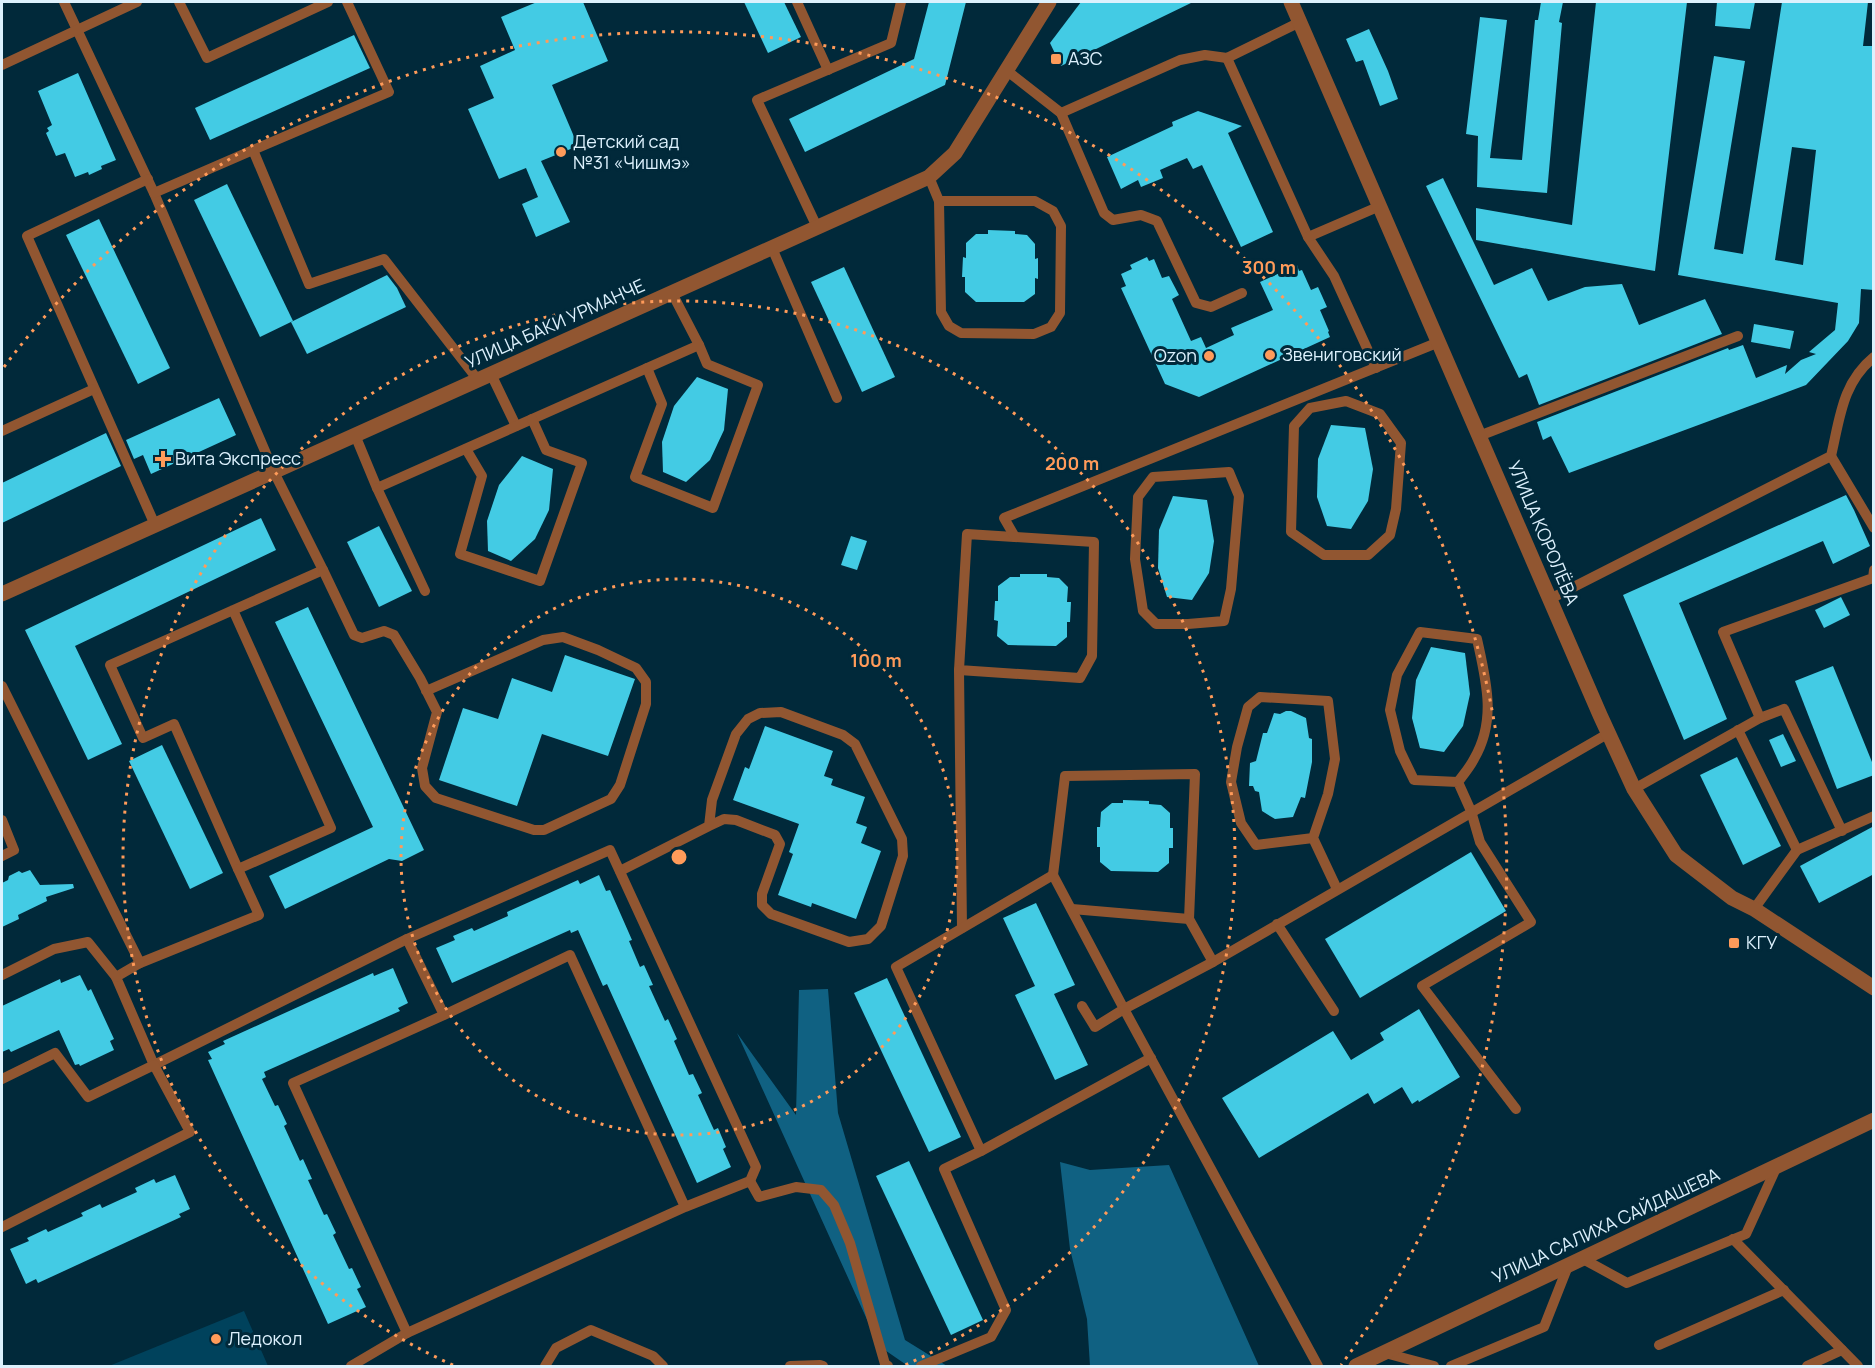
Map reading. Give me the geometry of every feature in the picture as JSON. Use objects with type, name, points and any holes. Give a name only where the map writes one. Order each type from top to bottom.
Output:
[{"type":"street","name":"УЛИЦА БАКИ УРМАНЧЕ","points":[[2,594],[929,177],[955,153],[1049,2]]},
{"type":"street","name":"УЛИЦА КОРОЛЁВА","points":[[1291,2],[1634,789],[1676,855],[1732,898],[1754,909],[1874,988]]},
{"type":"street","name":"УЛИЦА САЛИХА САЙДАШЕВА","points":[[1356,1366],[1874,1120]]},
{"type":"lane","points":[[64,2],[148,179],[274,472],[354,635],[362,638],[384,631],[394,635],[437,712],[422,768],[425,786],[436,798],[534,830],[544,830],[611,799],[620,785],[646,704],[646,682],[636,668],[598,650],[563,638],[543,640],[426,691]]},
{"type":"lane","points":[[2,65],[137,2]]},
{"type":"lane","points":[[179,2],[207,58],[328,2]]},
{"type":"lane","points":[[154,193],[389,92],[347,2]]},
{"type":"lane","points":[[797,2],[828,70]]},
{"type":"lane","points":[[817,227],[757,100],[891,43],[901,2]]},
{"type":"lane","points":[[1061,113],[1180,60],[1205,54],[1227,58],[1300,22]]},
{"type":"lane","points":[[1227,58],[1308,237],[1334,276],[1376,368]]},
{"type":"lane","points":[[1006,70],[1061,113],[1104,213],[1113,220],[1141,215],[1157,221],[1196,303],[1211,307],[1242,293]]},
{"type":"lane","points":[[253,150],[309,284],[384,259],[484,377],[516,426]]},
{"type":"lane","points":[[929,177],[939,201],[941,312],[949,326],[961,333],[1034,334],[1051,327],[1060,313],[1061,225],[1053,211],[1035,201],[939,201]]},
{"type":"lane","points":[[148,179],[27,236],[155,525]]},
{"type":"lane","points":[[1308,237],[1380,206]]},
{"type":"lane","points":[[772,248],[837,398]]},
{"type":"lane","points":[[647,368],[662,404],[635,477],[713,508],[758,385],[706,364],[672,292]]},
{"type":"lane","points":[[1479,436],[1738,336]]},
{"type":"lane","points":[[1015,537],[1004,518],[1439,342]]},
{"type":"lane","points":[[377,488],[699,345]]},
{"type":"lane","points":[[1874,357],[1861,368],[1845,395],[1831,456],[1874,528]]},
{"type":"lane","points":[[2,431],[94,389]]},
{"type":"lane","points":[[1310,394],[1310,408],[1294,426],[1291,532],[1324,555],[1368,555],[1390,535],[1396,509],[1401,442],[1380,414],[1346,401],[1310,408]]},
{"type":"lane","points":[[466,449],[482,476],[460,554],[540,581],[582,463],[546,450],[532,419]]},
{"type":"lane","points":[[355,435],[425,591]]},
{"type":"lane","points":[[1550,599],[1831,456]]},
{"type":"lane","points":[[1149,459],[1153,477],[1138,497],[1135,559],[1143,611],[1156,624],[1224,621],[1231,589],[1239,496],[1229,472],[1153,477]]},
{"type":"lane","points":[[959,670],[1080,678],[1092,656],[1094,542],[967,534],[959,670],[962,928]]},
{"type":"lane","points":[[116,977],[140,963],[259,915],[174,724],[142,738],[110,665],[323,570]]},
{"type":"lane","points":[[1874,570],[1874,585]]},
{"type":"lane","points":[[1760,718],[1723,632],[1873,578]]},
{"type":"lane","points":[[232,610],[330,828],[238,869]]},
{"type":"lane","points":[[1420,632],[1477,639],[1488,688],[1487,722],[1476,757],[1458,782],[1414,780],[1400,751],[1390,710],[1397,675],[1420,632]]},
{"type":"lane","points":[[2,686],[140,963]]},
{"type":"lane","points":[[1313,838],[1256,844],[1241,823],[1231,782],[1237,747],[1248,707],[1260,697],[1328,701],[1335,759],[1328,794],[1313,838],[1337,889]]},
{"type":"lane","points":[[1634,789],[1760,718],[1784,710],[1842,831]]},
{"type":"lane","points":[[620,871],[724,819],[736,820],[775,835],[780,844],[762,894],[762,905],[771,914],[849,942],[868,939],[880,926],[903,856],[902,839],[855,744],[843,735],[781,712],[760,713],[748,719],[736,734],[712,800],[709,826]]},
{"type":"lane","points":[[1738,730],[1797,850]]},
{"type":"lane","points":[[1082,1006],[1095,1027],[1213,962],[1609,733]]},
{"type":"lane","points":[[1213,962],[1189,919],[1196,774],[1065,776],[1053,875],[1318,1366]]},
{"type":"lane","points":[[1458,782],[1472,811],[1480,842],[1531,922],[1422,986],[1515,1109]]},
{"type":"lane","points":[[1754,909],[1797,850],[1874,816]]},
{"type":"lane","points":[[2,820],[14,850],[2,856]]},
{"type":"lane","points":[[2,1079],[55,1053],[88,1097],[407,939],[610,850],[756,1167],[750,1181],[685,1207],[407,1333],[351,1366]]},
{"type":"lane","points":[[981,1151],[896,967],[1053,875]]},
{"type":"lane","points":[[1071,909],[1189,919]]},
{"type":"lane","points":[[1277,924],[1334,1011]]},
{"type":"lane","points":[[407,939],[444,1015]]},
{"type":"lane","points":[[2,975],[54,949],[88,942],[116,977],[154,1065],[190,1132],[2,1227]]},
{"type":"lane","points":[[407,1333],[293,1083],[570,955],[685,1207]]},
{"type":"lane","points":[[921,1366],[991,1338],[1005,1310],[944,1169],[1151,1058]]},
{"type":"lane","points":[[1583,1259],[1627,1283],[1746,1234],[1777,1166]]},
{"type":"lane","points":[[750,1181],[759,1197],[796,1187],[821,1190],[834,1204],[850,1243],[885,1364],[888,1366]]},
{"type":"lane","points":[[1733,1239],[1858,1366]]},
{"type":"lane","points":[[1451,1366],[1544,1328],[1568,1266]]},
{"type":"lane","points":[[1659,1345],[1784,1290]]},
{"type":"lane","points":[[545,1366],[556,1348],[591,1330],[653,1356],[663,1366]]},
{"type":"lane","points":[[1807,1366],[1842,1350]]},
{"type":"lane","points":[[1385,1353],[1434,1366]]},
{"type":"lane","points":[[790,1366],[823,1366]]},
{"type":"shaded area","points":[[828,989],[838,1113],[905,1340],[947,1366],[908,1366],[879,1346],[737,1033],[796,1115],[799,990]]},
{"type":"shaded area","points":[[1060,1162],[1090,1170],[1169,1165],[1259,1366],[1090,1366],[1087,1319],[1070,1249]]},
{"type":"shaded area","name":"Ледокол","points":[[244,1311],[268,1366],[109,1366]]},
{"type":"building","points":[[537,2],[583,2],[608,61],[552,85],[578,146],[541,161],[570,222],[536,237],[522,204],[538,197],[526,168],[499,179],[468,109],[494,98],[480,66],[515,50],[501,17]]},
{"type":"building","points":[[744,2],[784,2],[801,37],[768,53]]},
{"type":"building","points":[[929,2],[966,2],[945,85],[805,152],[789,119],[914,59]]},
{"type":"building","points":[[1081,2],[1193,2],[1061,66],[1050,43]]},
{"type":"building","points":[[1541,2],[1563,2],[1559,22],[1562,23],[1547,193],[1477,187],[1478,136],[1466,134],[1480,17],[1507,20],[1490,158],[1522,160],[1535,20],[1538,20]]},
{"type":"building","points":[[1596,2],[1687,2],[1655,271],[1476,240],[1476,208],[1572,225]]},
{"type":"building","points":[[1717,2],[1755,2],[1750,29],[1715,26]]},
{"type":"building","points":[[1782,2],[1868,2],[1863,46],[1874,46],[1874,290],[1861,289],[1859,323],[1849,340],[1806,385],[1569,473],[1551,436],[1543,440],[1537,422],[1728,348],[1729,350],[1743,345],[1756,378],[1787,365],[1785,374],[1801,360],[1816,354],[1809,352],[1835,330],[1838,303],[1678,275],[1714,56],[1745,61],[1714,249],[1743,254]],"holes":[[[1792,147],[1816,150],[1803,265],[1775,260]]]},
{"type":"building","points":[[1369,29],[1398,99],[1380,106],[1363,60],[1356,62],[1346,39]]},
{"type":"building","points":[[354,35],[370,68],[210,140],[195,108]]},
{"type":"building","points":[[78,73],[116,160],[101,166],[102,169],[89,175],[88,172],[75,177],[65,153],[56,156],[46,133],[49,131],[47,128],[52,125],[38,91]]},
{"type":"building","points":[[1198,111],[1242,126],[1228,133],[1273,232],[1241,247],[1202,165],[1193,169],[1187,158],[1160,170],[1163,178],[1141,187],[1138,180],[1121,189],[1107,157],[1173,126],[1172,122]]},
{"type":"building","points":[[1443,178],[1494,285],[1532,268],[1548,301],[1585,287],[1622,284],[1639,325],[1705,299],[1722,334],[1539,405],[1527,374],[1519,378],[1426,186]]},
{"type":"building","points":[[227,184],[293,321],[260,337],[194,200]]},
{"type":"building","points":[[99,219],[170,368],[138,384],[66,235]]},
{"type":"building","points":[[988,230],[1015,231],[1015,234],[1027,235],[1035,244],[1038,279],[1035,278],[1035,294],[1024,302],[976,302],[965,292],[965,277],[962,277],[966,243],[976,234],[988,234]]},
{"type":"building","points":[[1147,257],[1149,261],[1154,259],[1162,278],[1169,276],[1179,295],[1172,299],[1191,341],[1201,337],[1206,348],[1234,335],[1231,328],[1273,310],[1260,282],[1297,265],[1299,271],[1302,270],[1311,290],[1318,287],[1327,307],[1320,310],[1330,337],[1199,397],[1165,384],[1121,288],[1126,286],[1121,274],[1132,269],[1130,265]]},
{"type":"building","points":[[844,267],[895,377],[862,392],[811,282]]},
{"type":"building","points":[[387,275],[397,288],[406,307],[307,354],[291,322]]},
{"type":"building","points":[[1754,324],[1794,331],[1790,349],[1751,342]]},
{"type":"building","points":[[697,377],[728,389],[724,430],[710,460],[686,482],[663,472],[662,442],[674,406]]},
{"type":"building","points":[[219,398],[236,435],[151,474],[143,455],[134,459],[126,440]]},
{"type":"building","points":[[1331,425],[1365,428],[1373,469],[1368,501],[1351,529],[1327,526],[1317,497],[1318,459]]},
{"type":"building","points":[[106,433],[121,466],[2,523],[2,483]]},
{"type":"building","points":[[522,456],[553,469],[549,510],[535,539],[511,561],[488,551],[487,521],[499,485]]},
{"type":"building","points":[[1846,495],[1870,546],[1833,564],[1823,541],[1679,603],[1727,719],[1684,740],[1623,595]]},
{"type":"building","points":[[1173,496],[1207,500],[1214,541],[1209,573],[1192,600],[1167,597],[1158,568],[1159,530]]},
{"type":"building","points":[[261,518],[276,550],[75,646],[122,744],[88,760],[25,630]]},
{"type":"building","points":[[379,526],[412,591],[379,607],[347,542]]},
{"type":"building","points":[[851,536],[867,541],[857,570],[841,565]]},
{"type":"building","points":[[1020,574],[1047,574],[1047,577],[1059,578],[1068,587],[1067,602],[1071,602],[1067,637],[1056,646],[1008,645],[997,636],[998,621],[994,620],[998,586],[1010,577],[1020,577]]},
{"type":"building","points":[[1841,597],[1850,615],[1824,628],[1815,610]]},
{"type":"building","points":[[308,607],[424,850],[402,861],[389,859],[285,909],[269,876],[373,827],[275,622]]},
{"type":"building","points":[[1431,647],[1465,653],[1470,694],[1463,726],[1444,752],[1420,748],[1412,718],[1416,680]]},
{"type":"building","points":[[565,655],[635,679],[608,756],[542,734],[517,806],[439,780],[463,708],[498,719],[512,678],[552,692]]},
{"type":"building","points":[[1833,666],[1874,767],[1874,775],[1837,789],[1795,681]]},
{"type":"building","points":[[1286,711],[1306,718],[1309,738],[1312,739],[1312,762],[1305,798],[1301,797],[1293,817],[1275,819],[1262,811],[1259,792],[1255,791],[1253,786],[1249,786],[1250,763],[1256,761],[1263,733],[1267,733],[1274,713],[1280,714]]},
{"type":"building","points":[[765,726],[833,751],[824,776],[833,779],[831,785],[865,797],[856,823],[867,827],[861,843],[881,851],[856,919],[812,903],[811,907],[778,895],[793,854],[789,852],[799,824],[733,800],[745,767],[749,769]]},
{"type":"building","points":[[1783,734],[1796,761],[1781,767],[1769,740]]},
{"type":"building","points":[[162,745],[223,873],[190,889],[129,761]]},
{"type":"building","points":[[1737,757],[1781,846],[1743,865],[1700,775]]},
{"type":"building","points":[[1123,800],[1149,801],[1149,804],[1161,805],[1170,813],[1173,848],[1169,848],[1169,863],[1158,872],[1111,871],[1100,862],[1097,827],[1100,827],[1101,812],[1112,803],[1123,803]]},
{"type":"building","points":[[1874,826],[1874,874],[1819,903],[1800,866]]},
{"type":"building","points":[[1471,852],[1506,911],[1360,998],[1325,939]]},
{"type":"building","points":[[30,870],[40,885],[73,884],[74,888],[46,897],[47,901],[18,915],[19,919],[2,927],[2,883],[19,871],[22,873]]},
{"type":"building","points":[[599,875],[606,891],[610,890],[632,940],[629,941],[640,967],[644,965],[653,985],[649,986],[665,1021],[668,1019],[677,1039],[674,1041],[689,1075],[693,1074],[702,1093],[698,1095],[714,1130],[718,1128],[726,1147],[723,1149],[731,1167],[697,1183],[607,984],[603,986],[578,930],[571,933],[570,930],[452,983],[436,948],[455,940],[453,936],[472,928],[474,931],[508,916],[507,912],[578,880],[580,884]]},
{"type":"building","points":[[1036,903],[1075,985],[1054,994],[1088,1065],[1055,1080],[1015,995],[1035,986],[1003,918]]},
{"type":"building","points":[[393,968],[408,1003],[398,1008],[400,1011],[264,1072],[266,1077],[262,1079],[275,1106],[278,1105],[287,1124],[284,1126],[300,1161],[303,1159],[312,1179],[308,1180],[324,1215],[327,1214],[336,1233],[333,1235],[349,1269],[352,1268],[361,1287],[357,1289],[366,1307],[328,1324],[208,1060],[212,1059],[208,1052],[225,1044],[223,1041],[373,973],[374,976]]},
{"type":"building","points":[[80,975],[88,991],[91,989],[114,1039],[110,1041],[114,1050],[80,1066],[75,1065],[59,1030],[11,1052],[9,1049],[2,1052],[2,1006],[60,979],[61,983]]},
{"type":"building","points":[[887,978],[961,1137],[929,1152],[854,993]]},
{"type":"building","points":[[1419,1009],[1460,1077],[1412,1104],[1402,1087],[1374,1104],[1368,1093],[1259,1158],[1222,1098],[1333,1031],[1351,1060],[1384,1040],[1380,1033]]},
{"type":"building","points":[[909,1161],[983,1320],[951,1335],[876,1176]]},
{"type":"building","points":[[175,1175],[190,1209],[179,1214],[181,1217],[38,1283],[36,1279],[26,1284],[10,1249],[29,1241],[27,1238],[46,1229],[48,1232],[83,1216],[81,1213],[100,1204],[102,1208],[137,1192],[135,1188],[154,1179],[156,1183]]},
{"type":"place","name":"АЗС","points":[[1056,59]]},
{"type":"place","name":"Детский сад №31 «Чишмэ»","points":[[561,152]]},
{"type":"place","name":"Звениговский","points":[[1270,355]]},
{"type":"place","name":"Ozon","points":[[1209,356]]},
{"type":"place","name":"Вита Экспресс","points":[[163,459]]},
{"type":"place","name":"КГУ","points":[[1734,943]]},
{"type":"place","name":"Ледокол","points":[[216,1339]]}]
